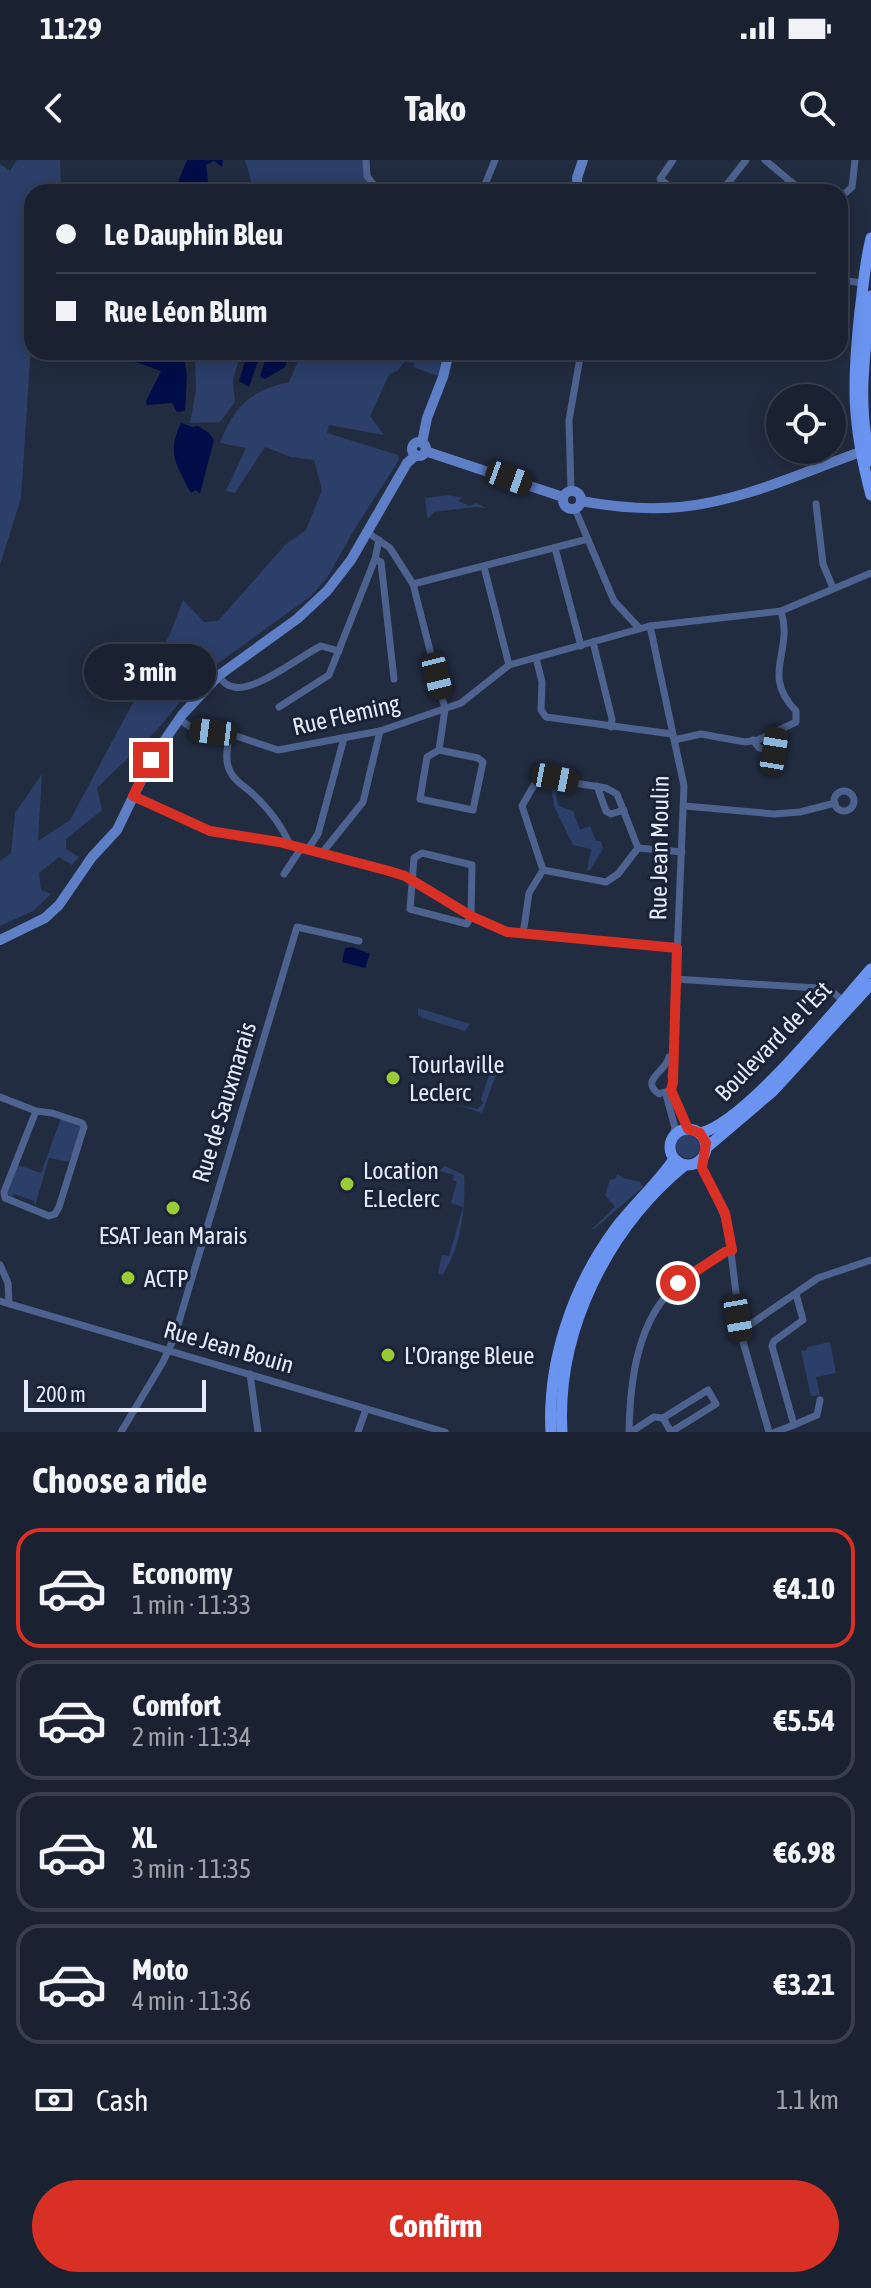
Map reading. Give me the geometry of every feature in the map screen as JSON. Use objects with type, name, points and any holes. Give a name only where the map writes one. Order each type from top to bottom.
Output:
[{"type":"main road","points":[[871,238],[853,375],[854,409],[867,453],[871,495]]},
{"type":"main road","points":[[871,296],[863,374],[867,458],[871,471]]},
{"type":"main road","name":"Boulevard de l'Est","points":[[700,1133],[712,1131],[751,1099],[795,1055],[838,997],[871,969]]},
{"type":"main road","name":"Boulevard de l'Est","points":[[551,1432],[553,1386],[564,1332],[585,1278],[613,1232],[773,1091],[871,984]]},
{"type":"main road","points":[[688,1129],[700,1133],[694,1160],[670,1147],[673,1136],[688,1129]]},
{"type":"main road","name":"Boulevard de l'Est","points":[[562,1432],[567,1360],[592,1284],[632,1221],[694,1160]]},
{"type":"street","points":[[366,160],[367,176],[373,184]]},
{"type":"street","points":[[485,184],[495,160]]},
{"type":"street","points":[[577,184],[583,160]]},
{"type":"street","points":[[667,184],[660,179],[673,160]]},
{"type":"street","points":[[727,184],[746,160]]},
{"type":"street","points":[[765,160],[794,184]]},
{"type":"street","points":[[848,191],[852,187],[855,160]]},
{"type":"street","points":[[848,281],[863,283]]},
{"type":"street","points":[[0,940],[40,921],[55,910],[92,857],[117,830],[151,760],[179,719],[218,676],[297,619],[319,600],[338,577],[407,463],[421,449],[427,418],[447,360]]},
{"type":"street","points":[[580,360],[569,420],[564,506],[702,504],[867,453]]},
{"type":"street","points":[[421,449],[567,494],[578,494],[588,539],[614,601],[636,625]]},
{"type":"street","points":[[816,504],[823,564],[833,588]]},
{"type":"street","points":[[367,532],[390,548],[413,584],[445,709],[439,750]]},
{"type":"street","points":[[413,584],[588,539]]},
{"type":"street","points":[[279,707],[329,675],[375,559],[379,540]]},
{"type":"street","points":[[555,548],[581,646]]},
{"type":"street","points":[[375,559],[381,562],[394,679]]},
{"type":"street","points":[[484,567],[509,665]]},
{"type":"street","name":"Rue Fleming","points":[[179,719],[195,730],[230,734],[278,750],[380,731],[473,696],[509,665],[581,646],[636,625],[781,611],[871,573]]},
{"type":"street","points":[[536,658],[542,682],[541,710],[546,717],[673,737],[701,734],[745,742],[796,722],[796,711],[783,698],[779,683],[786,626],[781,611]]},
{"type":"street","name":"Rue Jean Moulin","points":[[650,626],[683,776],[685,806],[673,1085],[668,1092],[675,1128],[673,1136]]},
{"type":"street","points":[[593,642],[612,719],[611,727]]},
{"type":"street","points":[[218,676],[230,686],[247,686],[321,646],[339,651]]},
{"type":"street","points":[[322,853],[363,802],[380,731]]},
{"type":"street","points":[[771,769],[776,732]]},
{"type":"street","points":[[230,734],[228,766],[239,785],[251,792],[284,830],[290,845]]},
{"type":"street","points":[[284,874],[316,839],[344,738]]},
{"type":"street","points":[[753,740],[759,748],[774,751]]},
{"type":"street","points":[[439,750],[478,758],[483,762],[473,810],[420,799],[427,757],[439,750]]},
{"type":"street","points":[[543,870],[522,806],[543,778],[597,786],[617,794],[638,848]]},
{"type":"street","points":[[597,786],[609,813],[624,810]]},
{"type":"street","points":[[133,796],[210,831],[305,848],[389,871],[412,880],[496,929],[677,948]]},
{"type":"street","points":[[685,806],[774,814],[800,812],[835,803]]},
{"type":"street","points":[[316,839],[329,844]]},
{"type":"street","points":[[543,870],[606,882],[618,874],[638,848]]},
{"type":"street","points":[[638,848],[682,852]]},
{"type":"street","points":[[417,854],[468,863],[473,870],[469,922],[464,924],[410,909],[412,880],[417,854]]},
{"type":"street","points":[[523,934],[529,893],[543,870]]},
{"type":"street","name":"Rue de Sauxmarais","points":[[169,1350],[297,927],[359,941]]},
{"type":"street","points":[[678,980],[817,988],[838,997]]},
{"type":"street","name":"Rue Jean Moulin","points":[[668,1092],[656,1093],[651,1086],[653,1076],[669,1062],[678,980]]},
{"type":"street","points":[[661,1072],[672,1077]]},
{"type":"street","name":"Rue Jean Moulin","points":[[668,1092],[688,1129]]},
{"type":"street","points":[[0,1097],[36,1111],[82,1123],[84,1127],[59,1207],[55,1214],[49,1216],[5,1198],[4,1192],[36,1111]]},
{"type":"street","points":[[694,1160],[725,1213],[741,1335],[772,1432],[817,1415],[820,1400]]},
{"type":"street","points":[[630,1432],[634,1371],[654,1312],[678,1283],[732,1250]]},
{"type":"street","points":[[741,1335],[745,1328],[818,1278],[871,1260]]},
{"type":"street","points":[[0,1265],[8,1283],[3,1304]]},
{"type":"street","points":[[794,1425],[772,1346],[774,1341],[803,1320],[796,1294]]},
{"type":"street","name":"Rue Jean Bouin","points":[[3,1304],[445,1432]]},
{"type":"street","points":[[121,1432],[169,1350]]},
{"type":"street","points":[[250,1374],[258,1432]]},
{"type":"street","points":[[630,1432],[654,1417],[663,1418],[708,1390],[716,1404],[671,1432],[663,1418]]},
{"type":"street","points":[[358,1432],[366,1409]]},
{"type":"shaded area","points":[[17,160],[60,160],[61,184],[24,184],[24,360],[30,360],[21,498],[0,565],[0,164],[10,171]]},
{"type":"shaded area","points":[[187,160],[223,160],[222,167],[214,161],[206,165],[207,184],[177,184]]},
{"type":"shaded area","points":[[245,160],[364,160],[364,174],[371,184],[250,184]]},
{"type":"shaded area","points":[[130,360],[184,360],[187,375],[185,411],[177,412],[172,403],[147,405],[146,401],[161,371]]},
{"type":"shaded area","points":[[195,360],[239,360],[233,380],[235,402],[220,422],[190,423],[196,391]]},
{"type":"shaded area","points":[[246,360],[258,360],[249,387],[239,381]]},
{"type":"shaded area","points":[[265,360],[287,360],[285,367],[265,379],[260,376]]},
{"type":"shaded area","points":[[299,360],[441,360],[438,376],[413,367],[415,363],[405,362],[389,375],[370,416],[384,435],[329,425],[327,433],[398,455],[399,460],[327,578],[311,596],[221,661],[194,685],[156,731],[97,788],[102,810],[66,839],[66,849],[79,857],[72,865],[59,857],[39,873],[41,890],[51,894],[33,911],[0,926],[0,861],[11,853],[15,813],[42,774],[38,841],[70,820],[170,634],[183,600],[204,622],[218,621],[285,545],[306,530],[322,490],[314,460],[291,457],[265,447],[235,493],[226,491],[246,448],[220,443],[231,419],[246,402],[264,390],[289,382]]},
{"type":"shaded area","points":[[181,423],[198,426],[214,440],[200,494],[196,490],[191,493],[175,459],[174,443]]},
{"type":"shaded area","points":[[449,495],[462,498],[458,501],[470,506],[476,503],[486,508],[434,512],[427,517],[425,498]]},
{"type":"shaded area","points":[[550,780],[558,782],[556,796],[559,806],[573,811],[580,830],[590,826],[596,841],[601,841],[603,849],[590,870],[587,870],[591,849],[573,845],[554,806]]},
{"type":"shaded area","points":[[352,947],[370,954],[365,968],[342,962],[345,948]]},
{"type":"shaded area","points":[[418,1008],[470,1024],[465,1031],[422,1018],[418,1015]]},
{"type":"shaded area","points":[[488,1058],[500,1075],[496,1075],[482,1113],[458,1105],[478,1109],[483,1103],[481,1099],[492,1066],[476,1061]]},
{"type":"shaded area","points":[[61,1118],[80,1126],[81,1130],[69,1162],[49,1158],[35,1206],[34,1201],[14,1194],[12,1198],[7,1193],[18,1165],[41,1173]]},
{"type":"shaded area","points":[[688,1134],[697,1137],[700,1146],[697,1155],[688,1158],[679,1155],[676,1146],[679,1137]]},
{"type":"shaded area","points":[[445,1166],[464,1175],[464,1200],[461,1227],[458,1240],[442,1275],[438,1273],[442,1255],[449,1256],[463,1207],[451,1203],[457,1182],[453,1180],[454,1175],[439,1171]]},
{"type":"shaded area","points":[[617,1174],[640,1182],[643,1187],[592,1229],[615,1207],[605,1195],[610,1180]]},
{"type":"shaded area","points":[[830,1342],[836,1373],[816,1377],[820,1395],[811,1396],[801,1351]]},
{"type":"place","name":"Tourlaville Leclerc","points":[[393,1078]]},
{"type":"place","name":"Location E.Leclerc","points":[[347,1184]]},
{"type":"place","name":"ESAT Jean Marais","points":[[173,1208]]},
{"type":"place","name":"ACTP","points":[[128,1278]]},
{"type":"place","name":"L'Orange Bleue","points":[[388,1355]]},
{"type":"route","points":[[151,760],[133,796],[196,826],[234,836],[279,842],[405,876],[471,916],[507,932],[677,948],[671,1090],[688,1129],[700,1133],[706,1143],[702,1168],[725,1213],[732,1250],[678,1283]]}]
